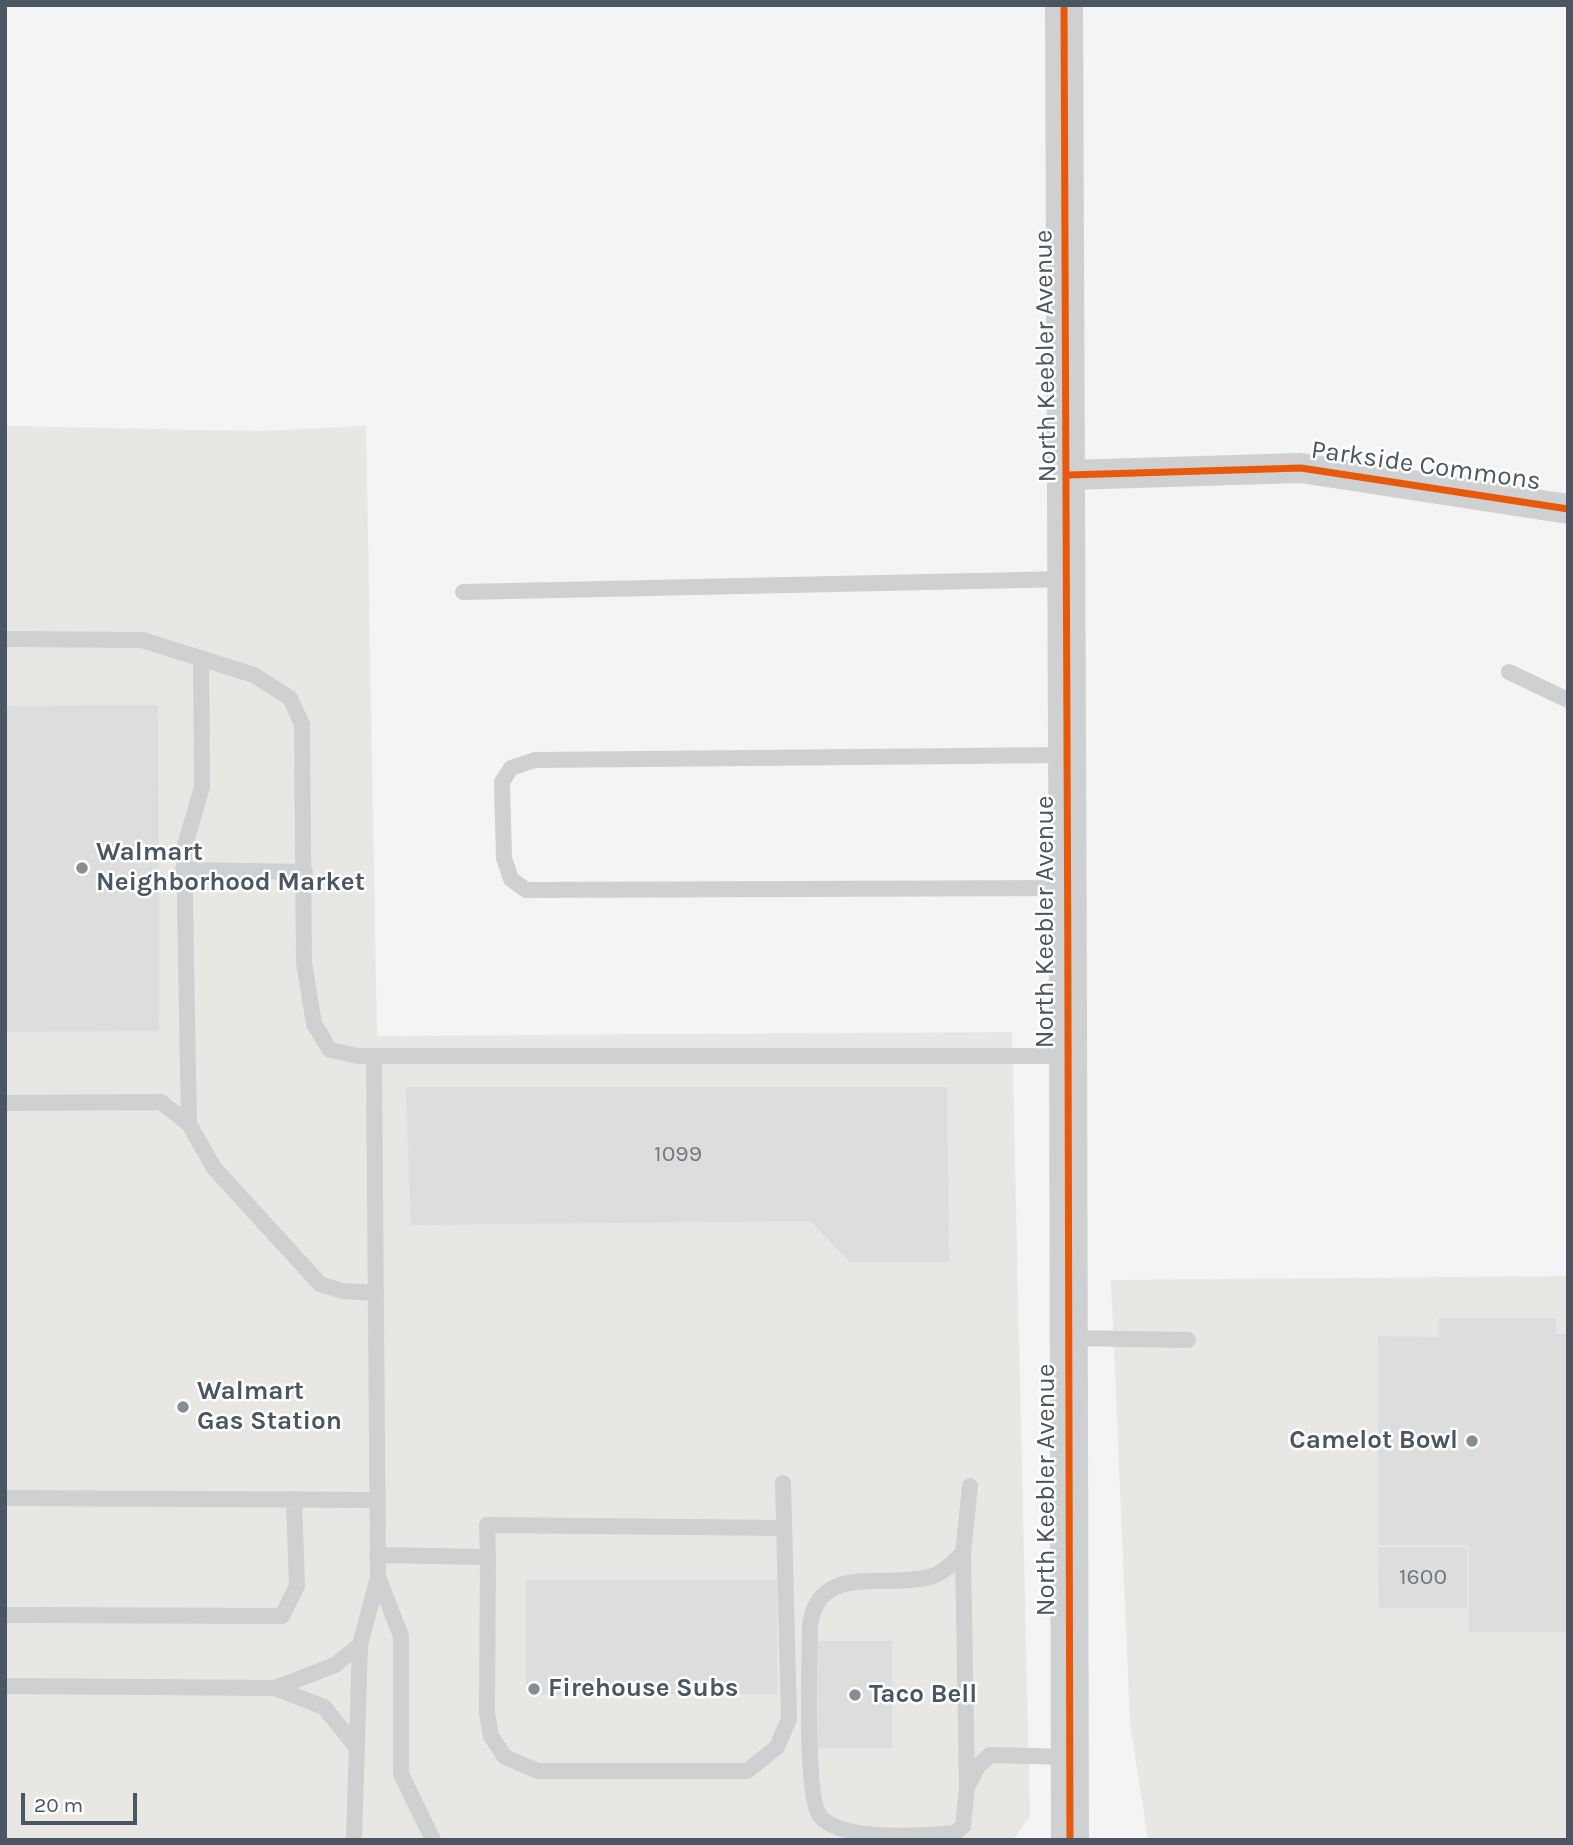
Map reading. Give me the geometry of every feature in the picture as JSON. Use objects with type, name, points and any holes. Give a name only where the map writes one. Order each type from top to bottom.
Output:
[{"type":"street","name":"North Keebler Avenue","points":[[1064,5],[1069,475],[1066,1056],[1070,1840]]},
{"type":"street","name":"Parkside Commons","points":[[1069,475],[1301,468],[1568,509]]},
{"type":"lane","points":[[463,592],[1068,579]]},
{"type":"lane","points":[[5,639],[142,640],[254,676],[290,698],[302,724],[304,962],[314,1024],[330,1050],[374,1056],[1066,1056]]},
{"type":"lane","points":[[189,1124],[183,870],[184,849],[202,787],[201,659]]},
{"type":"lane","points":[[1509,672],[1568,700]]},
{"type":"lane","points":[[1067,888],[526,890],[511,879],[503,858],[502,782],[510,768],[534,760],[1068,755]]},
{"type":"lane","points":[[183,870],[305,872]]},
{"type":"lane","points":[[354,1840],[360,1645],[378,1577],[374,1056]]},
{"type":"lane","points":[[5,1102],[161,1102],[189,1124],[214,1168],[320,1284],[342,1291],[376,1293]]},
{"type":"lane","points":[[1067,1338],[1188,1340]]},
{"type":"lane","points":[[783,1483],[789,1719],[777,1747],[747,1771],[538,1771],[505,1757],[491,1736],[486,1713],[487,1525],[784,1528]]},
{"type":"lane","points":[[963,1553],[936,1576],[911,1581],[843,1584],[821,1593],[812,1607],[813,1802],[819,1816],[843,1829],[869,1834],[955,1833],[963,1826],[967,1787],[963,1553],[970,1486]]},
{"type":"lane","points":[[5,1498],[377,1500]]},
{"type":"lane","points":[[5,1615],[282,1616],[297,1586],[294,1499]]},
{"type":"lane","points":[[377,1555],[488,1557]]},
{"type":"lane","points":[[378,1577],[401,1636],[401,1774],[433,1840]]},
{"type":"lane","points":[[275,1688],[335,1665],[360,1645]]},
{"type":"lane","points":[[5,1686],[275,1688],[324,1707],[357,1748]]},
{"type":"lane","points":[[967,1787],[978,1766],[990,1755],[1070,1757]]},
{"type":"shaded area","points":[[5,426],[260,431],[366,426],[377,1036],[1012,1032],[1030,1816],[1013,1840],[5,1840]]},
{"type":"shaded area","points":[[1568,1276],[1568,1840],[1148,1840],[1130,1723],[1111,1280]]},
{"type":"building","name":"Walmart Neighborhood Market","points":[[159,704],[160,1032],[5,1033],[5,705]]},
{"type":"building","points":[[405,1086],[948,1086],[950,1263],[850,1263],[810,1222],[410,1226]]},
{"type":"building","name":"Camelot Bowl","points":[[1438,1317],[1557,1317],[1557,1333],[1568,1333],[1568,1633],[1468,1633],[1468,1546],[1377,1546],[1377,1335],[1438,1336]]},
{"type":"building","points":[[1377,1546],[1468,1546],[1468,1609],[1378,1609]]},
{"type":"building","points":[[525,1579],[778,1579],[778,1695],[525,1695]]},
{"type":"building","name":"Taco Bell","points":[[817,1640],[893,1640],[893,1749],[817,1749]]},
{"type":"cycle path","points":[[1064,5],[1070,1840]]},
{"type":"cycle path","points":[[1069,475],[1301,468],[1568,509]]},
{"type":"place","name":"Walmart Neighborhood Market","points":[[82,868]]},
{"type":"place","name":"Walmart Gas Station","points":[[183,1407]]},
{"type":"place","name":"Camelot Bowl","points":[[1472,1441]]},
{"type":"place","name":"Firehouse Subs","points":[[534,1689]]},
{"type":"place","name":"Taco Bell","points":[[855,1695]]}]
